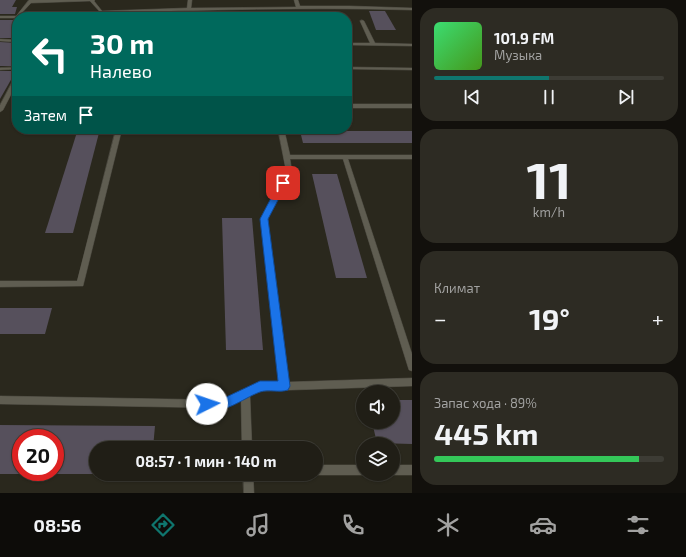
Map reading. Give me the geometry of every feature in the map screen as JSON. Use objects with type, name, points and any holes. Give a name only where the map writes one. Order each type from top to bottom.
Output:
[{"type":"lane","points":[[189,9],[190,0]]},
{"type":"lane","points":[[296,0],[298,8]]},
{"type":"lane","points":[[21,12],[30,1],[93,1],[101,12],[172,11],[246,6],[412,9]]},
{"type":"lane","points":[[0,17],[12,17]]},
{"type":"lane","points":[[362,21],[373,44]]},
{"type":"lane","points":[[0,40],[12,41]]},
{"type":"lane","points":[[352,44],[412,45]]},
{"type":"lane","points":[[0,68],[12,68]]},
{"type":"lane","points":[[352,68],[412,69]]},
{"type":"lane","points":[[0,110],[12,87]]},
{"type":"lane","points":[[352,106],[412,106]]},
{"type":"lane","points":[[0,284],[80,284],[118,134]]},
{"type":"lane","points":[[282,134],[289,171],[264,219],[284,386]]},
{"type":"lane","points":[[287,157],[412,157]]},
{"type":"lane","points":[[344,157],[412,367]]},
{"type":"lane","points":[[0,400],[223,404],[260,386],[412,382]]},
{"type":"lane","points":[[245,394],[247,441]]},
{"type":"lane","points":[[323,470],[356,470]]},
{"type":"lane","points":[[400,470],[412,470]]},
{"type":"lane","points":[[248,481],[249,493]]},
{"type":"building","points":[[0,0],[16,0],[12,7],[17,7],[16,12],[12,12],[12,14],[0,14]]},
{"type":"building","points":[[369,11],[385,11],[396,30],[376,30]]},
{"type":"building","points":[[0,20],[12,20],[12,38],[0,38]]},
{"type":"building","points":[[0,42],[12,43],[12,66],[0,66]]},
{"type":"building","points":[[0,71],[12,71],[12,78],[0,99]]},
{"type":"building","points":[[352,131],[412,131],[412,143],[303,143],[301,134],[352,134]]},
{"type":"building","points":[[76,134],[99,134],[73,233],[45,233]]},
{"type":"building","points":[[312,174],[337,174],[367,278],[336,278]]},
{"type":"building","points":[[222,218],[252,218],[263,350],[226,350]]},
{"type":"building","points":[[0,308],[52,308],[45,334],[0,334]]},
{"type":"building","points":[[400,400],[412,400],[412,444],[400,444],[400,437],[376,437],[374,429],[400,429]]},
{"type":"building","points":[[0,425],[155,426],[154,441],[89,441],[89,474],[64,474],[64,429],[12,429],[12,474],[0,474]]},
{"type":"route","points":[[207,404],[223,404],[260,386],[284,386],[285,381],[264,219],[283,183]]}]
